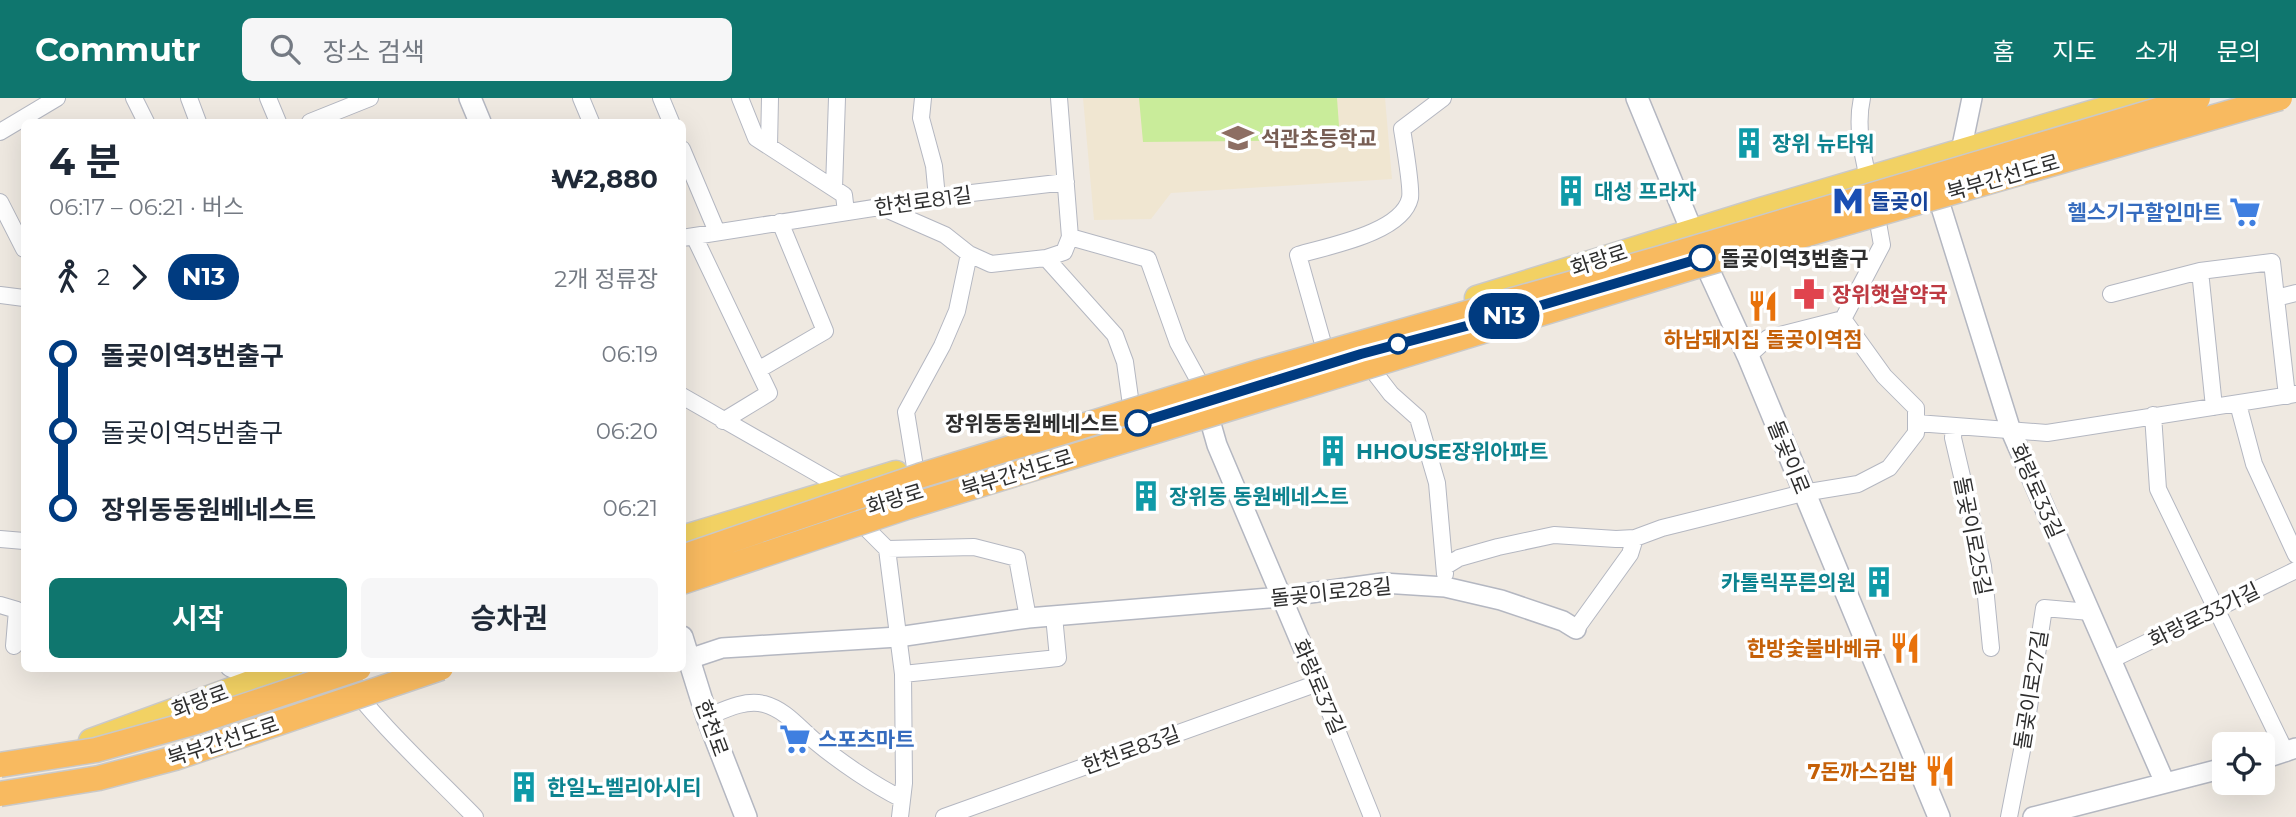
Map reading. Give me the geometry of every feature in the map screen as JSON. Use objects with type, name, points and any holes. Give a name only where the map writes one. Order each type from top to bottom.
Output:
[{"type":"highway","name":"북부간선도로","points":[[686,556],[919,476],[1259,372],[1661,258],[2198,98]]},
{"type":"highway","name":"북부간선도로","points":[[686,581],[907,507],[1640,283],[2280,98]]},
{"type":"highway","name":"북부간선도로","points":[[0,792],[99,778],[175,758],[429,672]]},
{"type":"highway","name":"북부간선도로","points":[[0,765],[96,750],[356,680]]},
{"type":"main road","points":[[470,98],[479,119]]},
{"type":"main road","name":"돌곶이로","points":[[1637,98],[1703,258],[1748,356],[1939,817]]},
{"type":"main road","name":"화랑로","points":[[686,572],[850,513],[1203,394],[1324,347],[1692,230],[2141,98]]},
{"type":"main road","name":"화랑로","points":[[686,537],[843,488],[1131,405],[1203,394],[1515,313],[2243,98]]},
{"type":"main road","points":[[1761,210],[1758,226],[1771,237]]},
{"type":"main road","points":[[726,524],[724,541],[739,554]]},
{"type":"main road","name":"한천로","points":[[686,650],[707,717],[746,817]]},
{"type":"main road","name":"화랑로","points":[[0,770],[42,759],[279,672]]},
{"type":"main road","name":"화랑로","points":[[0,792],[141,762],[356,680],[399,672]]},
{"type":"street","points":[[41,116],[57,98]]},
{"type":"street","points":[[134,98],[144,119]]},
{"type":"street","points":[[189,98],[197,119]]},
{"type":"street","points":[[268,98],[277,119]]},
{"type":"street","points":[[319,119],[370,98]]},
{"type":"street","points":[[581,98],[590,119]]},
{"type":"street","points":[[661,98],[670,119]]},
{"type":"street","points":[[740,98],[756,138],[844,195],[846,212]]},
{"type":"street","points":[[769,146],[770,98]]},
{"type":"street","points":[[834,188],[836,98]]},
{"type":"street","points":[[923,98],[921,118],[933,166],[937,198]]},
{"type":"street","points":[[881,207],[945,235],[969,254],[991,264],[1046,258],[1064,252],[1070,237],[1059,98]]},
{"type":"street","points":[[1324,347],[1298,255],[1373,233],[1402,213],[1410,198],[1402,129],[1443,98]]},
{"type":"street","points":[[1862,98],[1861,147],[1868,178]]},
{"type":"street","points":[[1961,151],[1972,98]]},
{"type":"street","points":[[0,132],[21,124]]},
{"type":"street","points":[[686,158],[717,232]]},
{"type":"street","name":"한천로81길","points":[[723,421],[769,393],[688,237],[937,198],[1066,182]]},
{"type":"street","name":"화랑로33길","points":[[1935,188],[2011,431],[2165,783]]},
{"type":"street","points":[[0,202],[21,243]]},
{"type":"street","points":[[1748,356],[1768,338],[1843,319],[1882,245],[1875,206]]},
{"type":"street","points":[[758,370],[825,331],[780,222]]},
{"type":"street","points":[[1070,237],[1148,259],[1178,343],[1203,394]]},
{"type":"street","name":"화랑로","points":[[915,467],[906,412],[943,346],[957,312],[969,254]]},
{"type":"street","points":[[1046,258],[1115,335],[1125,362],[1131,405]]},
{"type":"street","points":[[1917,423],[2047,433],[2292,395],[2272,262],[2200,271],[2111,294]]},
{"type":"street","points":[[2200,271],[2214,407]]},
{"type":"street","points":[[2276,298],[2296,293]]},
{"type":"street","points":[[0,295],[21,298]]},
{"type":"street","points":[[1446,566],[1460,558],[1498,547],[1554,535],[1635,538],[1662,528],[1803,493],[1858,484],[1888,468],[1916,433],[1916,408],[1884,376],[1843,319]]},
{"type":"street","points":[[1361,354],[1391,394],[1418,418],[1437,483],[1446,566],[1445,587]]},
{"type":"street","name":"화랑로37길","points":[[1203,394],[1217,446],[1372,817]]},
{"type":"street","name":"화랑로","points":[[686,398],[843,488]]},
{"type":"street","points":[[2238,404],[2254,464],[2296,555]]},
{"type":"street","points":[[2153,415],[2158,489],[2215,609],[2291,750]]},
{"type":"street","name":"돌곶이로25길","points":[[1954,426],[1953,438],[1983,566],[1991,648]]},
{"type":"street","points":[[850,513],[887,549],[903,674],[904,783],[900,817]]},
{"type":"street","name":"돌곶이로28길","points":[[689,659],[722,648],[898,637],[1028,618],[1280,597],[1383,583],[1445,587],[1501,600],[1563,621],[1576,629],[1630,554],[1635,538]]},
{"type":"street","points":[[0,539],[21,541]]},
{"type":"street","points":[[887,549],[974,547],[1017,558],[1028,618]]},
{"type":"street","name":"화랑로33가길","points":[[2111,660],[2296,570]]},
{"type":"street","points":[[0,605],[17,610],[13,646]]},
{"type":"street","name":"돌곶이로27길","points":[[2009,817],[2044,608],[2090,612]]},
{"type":"street","points":[[903,674],[1058,658],[1054,616]]},
{"type":"street","points":[[238,672],[256,680]]},
{"type":"street","points":[[356,680],[475,817]]},
{"type":"street","name":"한천로83길","points":[[944,817],[1318,683]]},
{"type":"street","points":[[707,717],[741,704],[763,704],[790,717],[817,743],[886,791],[902,799]]},
{"type":"street","name":"화랑로","points":[[0,757],[109,735]]},
{"type":"street","name":"화랑로","points":[[0,804],[141,762]]},
{"type":"street","points":[[2033,817],[2212,771]]},
{"type":"shaded area","name":"석관초등학교","points":[[1083,98],[1385,98],[1392,179],[1171,193],[1151,219],[1094,220]]},
{"type":"green space","points":[[1139,98],[1337,98],[1340,140],[1143,142]]},
{"type":"bus line","name":"N13","points":[[1138,423],[1361,354],[1515,313],[1702,258]]},
{"type":"place","name":"석관초등학교","points":[[1238,138]]},
{"type":"place","name":"장위 뉴타워","points":[[1749,143]]},
{"type":"place","name":"대성 프라자","points":[[1571,191]]},
{"type":"place","name":"돌곶이","points":[[1848,201]]},
{"type":"place","name":"헬스기구할인마트","points":[[2245,212]]},
{"type":"place","name":"돌곶이역3번출구","points":[[1702,258]]},
{"type":"place","name":"장위햇살약국","points":[[1809,294]]},
{"type":"place","name":"하남돼지집 돌곶이역점","points":[[1763,306]]},
{"type":"place","name":"장위동동원베네스트","points":[[1138,423]]},
{"type":"place","name":"HHOUSE장위아파트","points":[[1333,451]]},
{"type":"place","name":"장위동 동원베네스트","points":[[1146,496]]},
{"type":"place","name":"카톨릭푸른의원","points":[[1879,582]]},
{"type":"place","name":"한방숯불바베큐","points":[[1905,648]]},
{"type":"place","name":"스포츠마트","points":[[795,739]]},
{"type":"place","name":"7돈까스김밥","points":[[1940,771]]},
{"type":"place","name":"한일노벨리아시티","points":[[524,787]]}]
